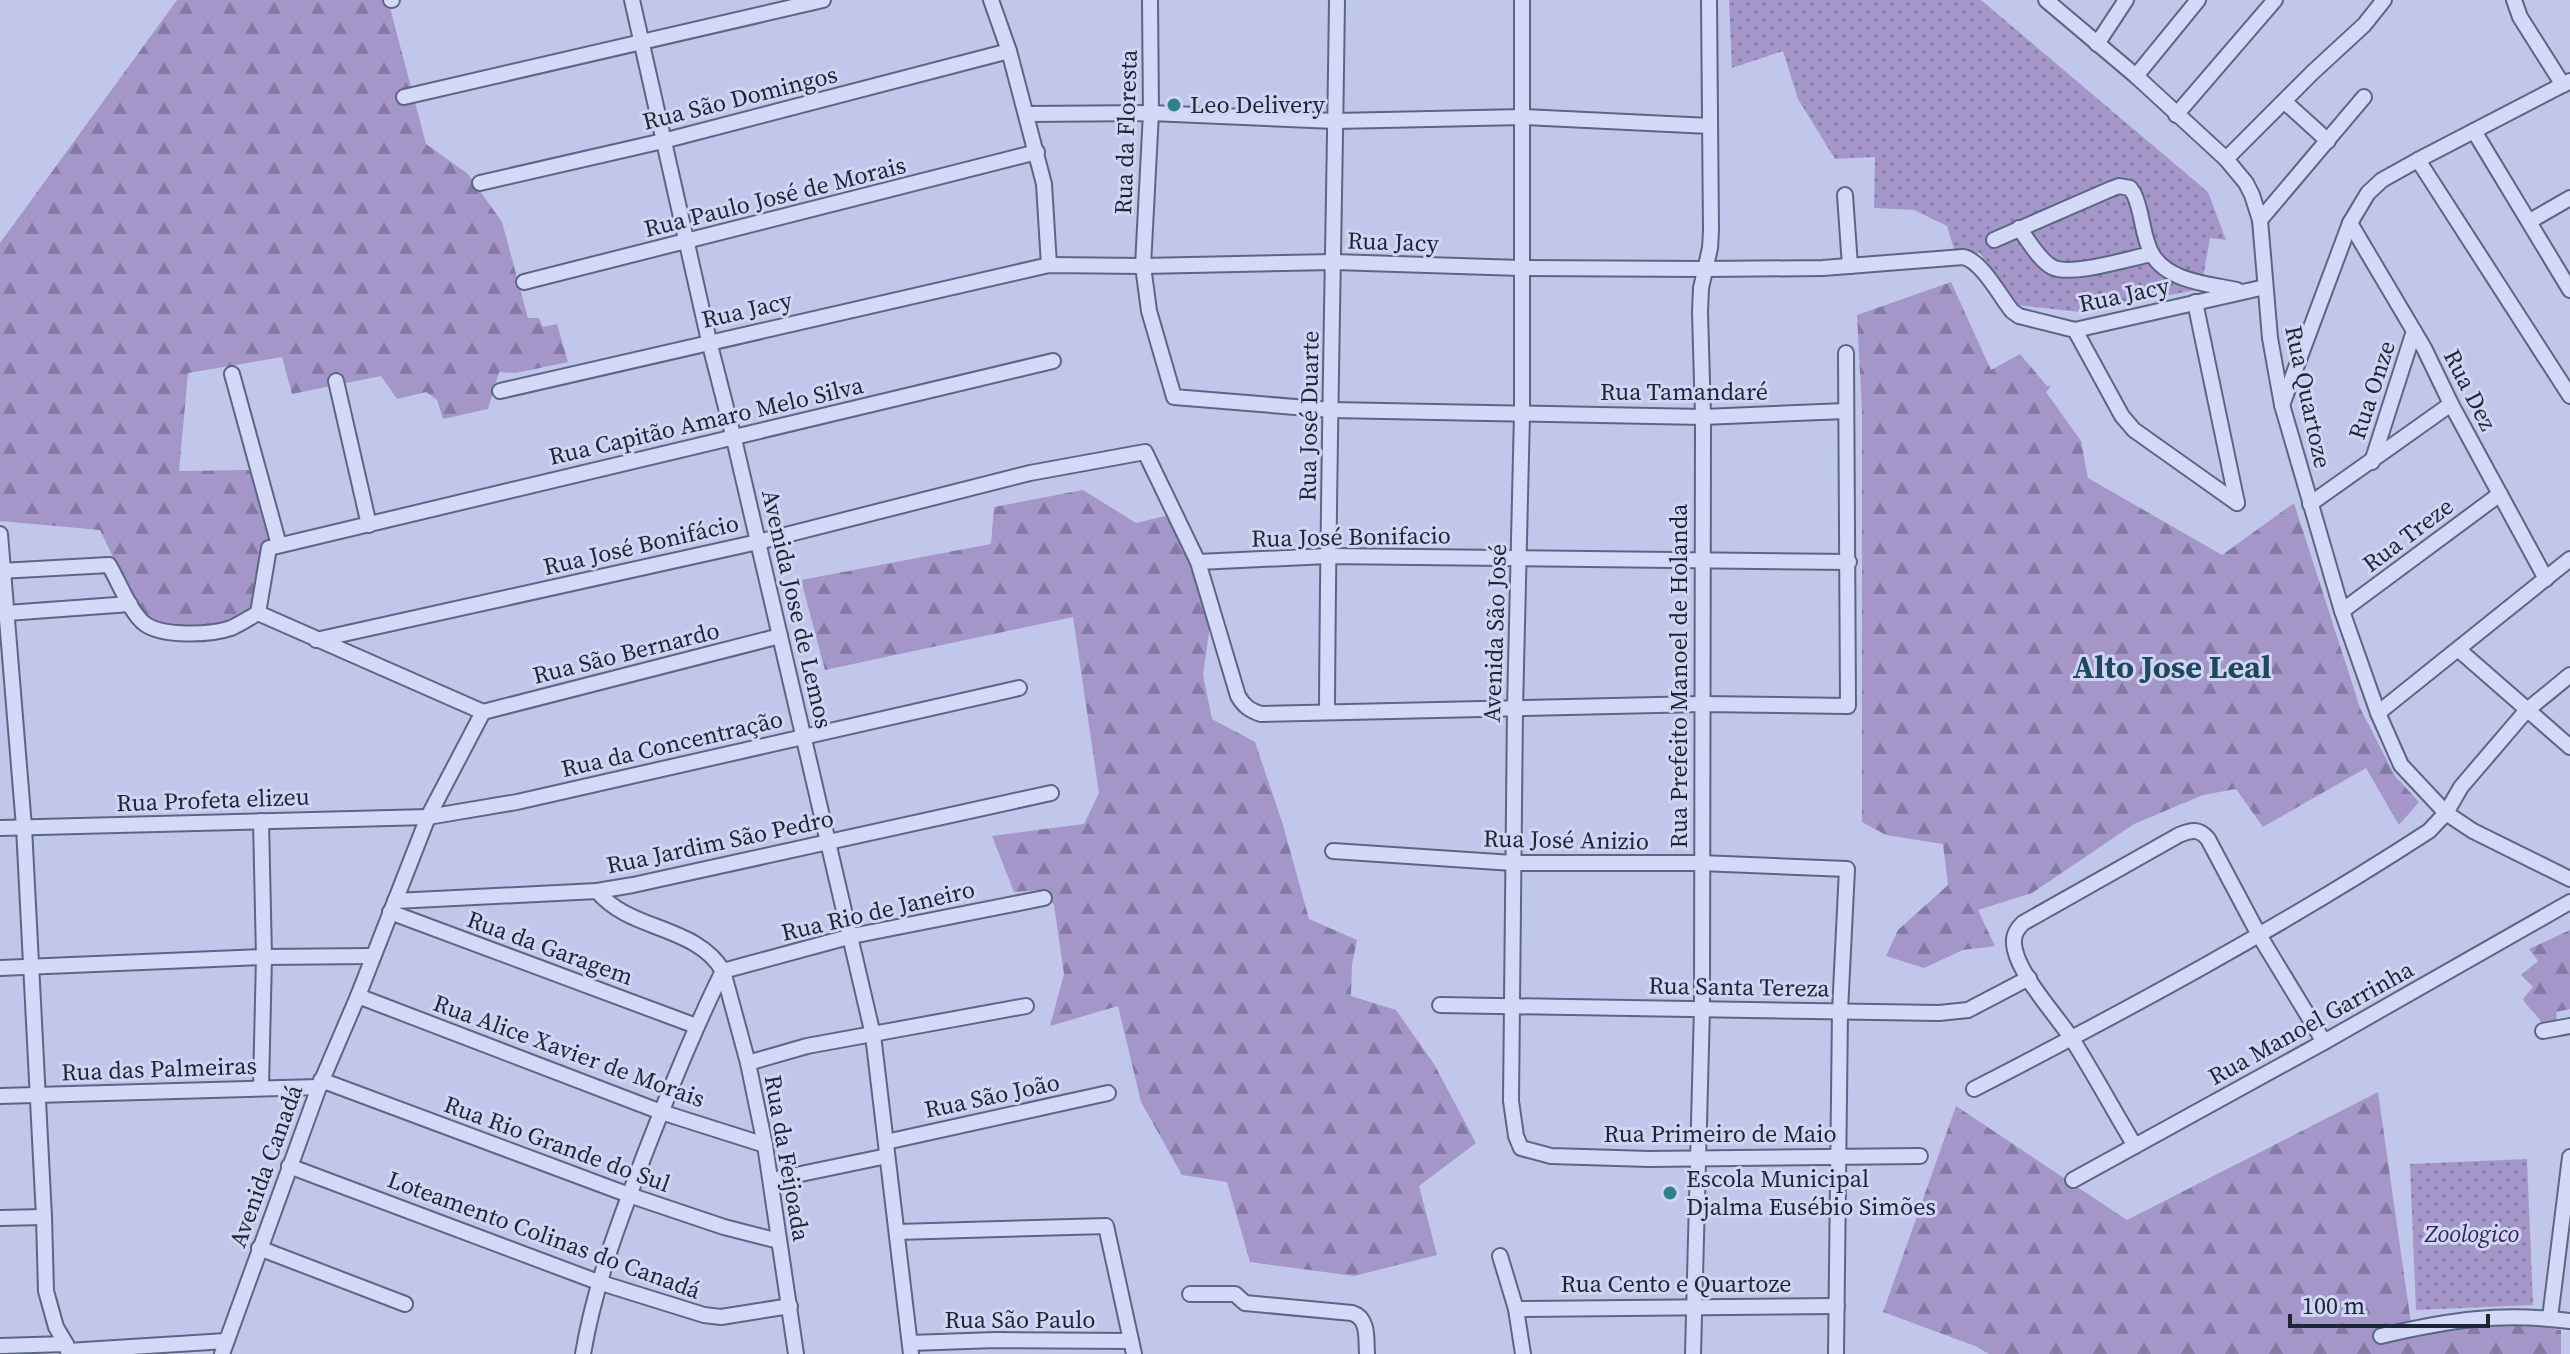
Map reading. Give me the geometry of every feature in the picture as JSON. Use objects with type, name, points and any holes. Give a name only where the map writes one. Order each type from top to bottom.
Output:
[{"type":"street","name":"Avenida Jose de Lemos","points":[[632,0],[709,341],[852,936],[873,1035],[897,1232]]},
{"type":"street","points":[[404,97],[823,0]]},
{"type":"street","points":[[991,0],[1009,51],[1037,152],[1044,184],[1049,265]]},
{"type":"street","name":"Rua da Floresta","points":[[1150,0],[1151,113],[1143,266],[1149,311],[1174,397]]},
{"type":"street","name":"Rua José Duarte","points":[[1327,712],[1337,0]]},
{"type":"street","points":[[1522,0],[1524,117]]},
{"type":"street","name":"Rua Prefeito Manoel de Holanda","points":[[1693,1354],[1702,1008],[1703,417],[1700,312],[1711,231],[1709,0]]},
{"type":"street","name":"Rua Quartoze","points":[[2046,0],[2136,76],[2226,159],[2246,183],[2260,220],[2274,370],[2282,405],[2342,611],[2378,713],[2401,765],[2446,813],[2473,831],[2570,879]]},
{"type":"street","points":[[2097,44],[2126,0]]},
{"type":"street","points":[[2136,76],[2198,0]]},
{"type":"street","points":[[2176,115],[2275,0]]},
{"type":"street","points":[[2226,159],[2364,25],[2384,0]]},
{"type":"street","points":[[2282,405],[2358,206],[2382,180],[2567,83],[2520,17],[2514,0]]},
{"type":"street","name":"Rua São Domingos","points":[[480,183],[663,141],[1009,51]]},
{"type":"street","points":[[2260,220],[2364,97]]},
{"type":"street","points":[[2285,102],[2328,141]]},
{"type":"street","points":[[1027,114],[1151,113],[1335,121],[1524,117],[1710,126]]},
{"type":"street","name":"Avenida São José","points":[[1521,1148],[1513,1123],[1511,1101],[1524,117]]},
{"type":"street","points":[[2474,131],[2570,290]]},
{"type":"street","name":"Rua Paulo José de Morais","points":[[524,282],[1037,152]]},
{"type":"street","points":[[2418,160],[2570,396]]},
{"type":"street","points":[[1994,240],[2123,186],[2130,188],[2137,200],[2152,254],[2163,267],[2182,276],[2242,291]]},
{"type":"street","points":[[1845,195],[1850,266]]},
{"type":"street","points":[[2530,221],[2570,198]]},
{"type":"street","name":"Rua Dez","points":[[2350,223],[2414,331],[2546,579]]},
{"type":"street","points":[[2019,228],[2046,263],[2055,269],[2079,268],[2152,254]]},
{"type":"street","name":"Rua Jacy","points":[[500,391],[1049,265],[1334,262],[1521,268],[1705,269],[1850,266],[1963,257],[1971,258],[2019,316],[2075,330],[2265,287]]},
{"type":"street","points":[[2075,330],[2122,416],[2134,430],[2237,503],[2195,302]]},
{"type":"street","name":"Rua Onze","points":[[2372,462],[2414,331]]},
{"type":"street","points":[[1198,562],[1238,696],[1244,706],[1253,711],[1701,704],[1848,706],[1846,353]]},
{"type":"street","name":"Rua Capitão Amaro Melo Silva","points":[[274,547],[1053,361]]},
{"type":"street","points":[[2,571],[109,565],[143,623],[160,631],[217,632],[234,627],[258,613],[274,547],[232,374]]},
{"type":"street","points":[[336,381],[369,525]]},
{"type":"street","name":"Rua Tamandaré","points":[[1174,397],[1332,410],[1703,417],[1846,411]]},
{"type":"street","points":[[2310,504],[2451,404]]},
{"type":"street","name":"Rua José Bonifácio","points":[[316,640],[758,542],[1030,473],[1145,452],[1198,562]]},
{"type":"street","name":"Rua Treze","points":[[2342,611],[2500,494]]},
{"type":"street","points":[[0,534],[7,613],[7,719],[24,827],[46,1291],[56,1327],[67,1350]]},
{"type":"street","name":"Rua José Bonifacio","points":[[1198,562],[1328,556],[1849,562]]},
{"type":"street","points":[[2378,713],[2570,559]]},
{"type":"street","points":[[7,613],[130,604]]},
{"type":"street","points":[[258,613],[483,712]]},
{"type":"street","name":"Rua São Bernardo","points":[[483,712],[780,636]]},
{"type":"street","points":[[2459,650],[2570,747]]},
{"type":"street","points":[[1974,1089],[2259,935],[2429,831],[2446,813],[2461,787],[2526,711],[2570,675]]},
{"type":"street","name":"Rua da Concentração","points":[[428,817],[517,802],[1019,688]]},
{"type":"street","name":"Avenida Canadá","points":[[224,1348],[320,1084],[428,817],[483,712]]},
{"type":"street","name":"Rua Jardim São Pedro","points":[[392,907],[597,891],[633,885],[1051,793]]},
{"type":"street","name":"Rua Profeta elizeu","points":[[0,828],[428,817]]},
{"type":"street","points":[[261,821],[264,957],[261,1087]]},
{"type":"street","points":[[2135,1146],[2071,1039],[2029,978],[2015,954],[2013,941],[2015,931],[2023,923],[2179,835],[2191,830],[2208,839],[2259,935],[2324,1042]]},
{"type":"street","name":"Rua José Anizio","points":[[1333,851],[1513,863],[1700,863],[1847,869],[1840,1011]]},
{"type":"street","points":[[583,1354],[598,1282],[629,1195],[696,1026],[723,971],[715,958],[698,945],[613,907],[597,891]]},
{"type":"street","name":"Rua Rio de Janeiro","points":[[723,971],[852,936],[1044,898]]},
{"type":"street","name":"Rua Manoel Garrinha","points":[[2073,1180],[2570,902]]},
{"type":"street","name":"Rua da Garagem","points":[[392,907],[696,1026]]},
{"type":"street","points":[[0,968],[264,957],[372,956]]},
{"type":"street","name":"Rua da Feijoada","points":[[723,971],[748,1063],[772,1180],[796,1354]]},
{"type":"street","name":"Rua Santa Tereza","points":[[1440,1005],[1939,1013],[1968,1010],[2029,978]]},
{"type":"street","name":"Rua Alice Xavier de Morais","points":[[358,996],[661,1112],[765,1145]]},
{"type":"street","points":[[748,1063],[807,1046],[1026,1006]]},
{"type":"street","points":[[1836,1354],[1840,1011]]},
{"type":"street","points":[[2543,1031],[2570,1026]]},
{"type":"street","name":"Rua das Palmeiras","points":[[0,1096],[320,1084]]},
{"type":"street","name":"Rua Rio Grande do Sul","points":[[320,1084],[629,1195],[724,1227],[779,1241]]},
{"type":"street","name":"Rua São João","points":[[772,1180],[1108,1093]]},
{"type":"street","name":"Rua Primeiro de Maio","points":[[1521,1148],[1551,1156],[1920,1156]]},
{"type":"street","points":[[2550,1318],[2564,1259],[2570,1157]]},
{"type":"street","name":"Loteamento Colinas do Canadá","points":[[289,1166],[598,1282],[704,1315],[721,1317],[790,1306]]},
{"type":"street","points":[[0,1218],[44,1217]]},
{"type":"street","points":[[911,1349],[897,1232],[1101,1224],[1108,1228],[1132,1348]]},
{"type":"street","points":[[259,1248],[405,1304]]},
{"type":"street","points":[[1500,1256],[1516,1309],[1523,1354]]},
{"type":"street","points":[[1190,1294],[1235,1294],[1245,1303],[1345,1311],[1359,1315],[1364,1326],[1367,1354]]},
{"type":"street","name":"Rua Cento e Quartoze","points":[[1516,1309],[1837,1306]]},
{"type":"street","points":[[2381,1336],[2449,1321],[2490,1316],[2570,1321]]},
{"type":"street","name":"Rua São Paulo","points":[[911,1349],[996,1340],[1132,1348]]},
{"type":"street","points":[[0,1346],[67,1350],[224,1348]]},
{"type":"green space","points":[[177,0],[388,0],[426,144],[468,174],[502,222],[528,318],[539,318],[543,327],[557,324],[568,362],[516,373],[499,372],[488,409],[443,419],[437,400],[426,392],[397,399],[381,376],[292,394],[282,357],[188,373],[179,471],[249,470],[265,517],[268,537],[251,610],[213,625],[170,627],[140,613],[100,530],[0,521],[0,243]]},
{"type":"green space","points":[[1729,0],[1981,0],[2208,192],[2226,240],[2210,238],[2201,289],[2080,312],[2017,305],[1980,253],[1954,249],[1947,226],[1914,210],[1874,208],[1875,157],[1835,159],[1798,99],[1783,51],[1732,68]]},
{"type":"green space","points":[[1951,282],[1991,370],[2020,354],[2047,386],[2051,386],[2046,392],[2081,441],[2088,478],[2222,555],[2294,503],[2360,708],[2395,776],[2419,802],[2399,825],[2366,768],[2263,827],[2236,789],[2203,795],[2134,824],[2032,893],[1978,910],[1995,946],[1963,950],[1924,968],[1886,956],[1898,930],[1948,885],[1943,844],[1886,835],[1862,822],[1862,411],[1857,315]]},
{"type":"green space","points":[[1083,490],[1136,523],[1173,514],[1211,619],[1203,675],[1212,719],[1255,742],[1283,825],[1309,919],[1357,940],[1351,996],[1396,1010],[1434,1064],[1476,1143],[1419,1186],[1437,1255],[1354,1276],[1250,1262],[1227,1182],[1182,1175],[1141,1102],[1118,1006],[1050,1026],[1064,974],[1054,905],[1043,890],[1014,892],[992,836],[1084,824],[1099,793],[1073,617],[825,670],[801,580],[991,544],[994,507]]},
{"type":"green space","points":[[2570,930],[2570,1009],[2556,1012],[2557,1022],[2542,1024],[2523,999],[2533,987],[2521,975],[2538,961],[2529,949]]},
{"type":"green space","points":[[2378,1092],[2411,1323],[2409,1335],[2470,1324],[2523,1323],[2561,1330],[2561,1354],[1989,1354],[1883,1312],[1956,1106],[2127,1220]]},
{"type":"green space","name":"Zoologico","points":[[2527,1159],[2533,1305],[2416,1310],[2410,1164]]},
{"type":"place","name":"Leo Delivery","points":[[1174,105]]},
{"type":"place","name":"Escola Municipal Djalma Eusébio Simões","points":[[1670,1193]]},
{"type":"district","name":"Alto Jose Leal","points":[[2172,667]]}]
